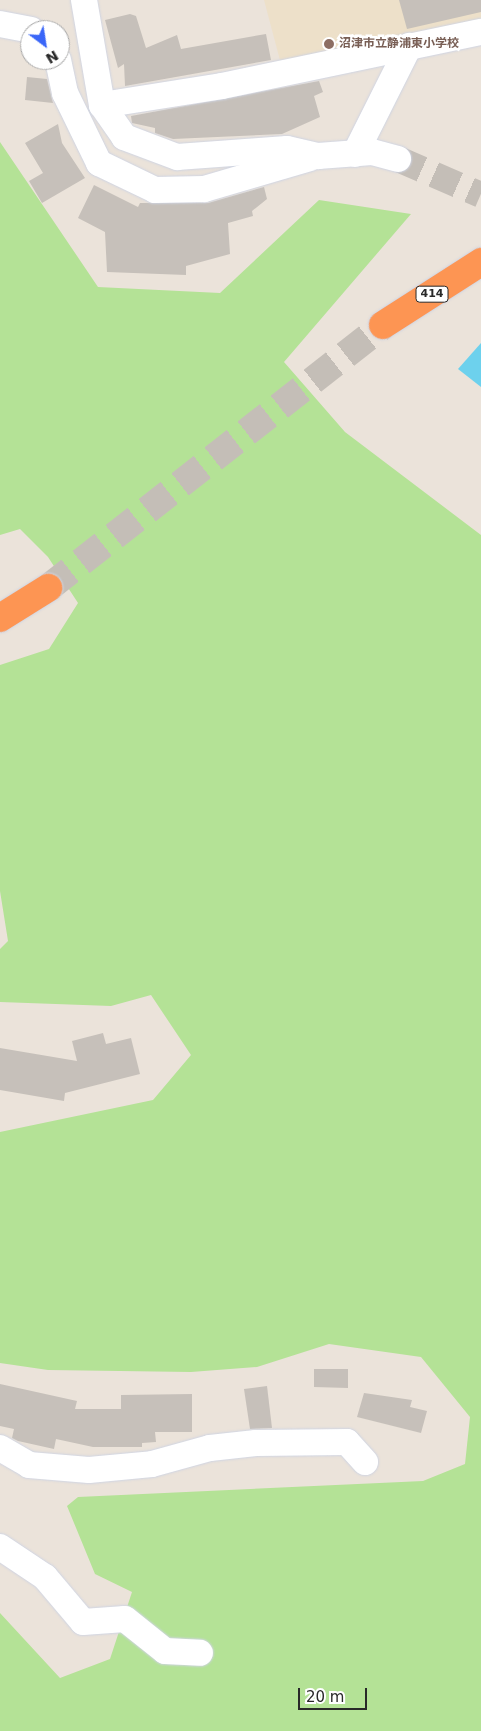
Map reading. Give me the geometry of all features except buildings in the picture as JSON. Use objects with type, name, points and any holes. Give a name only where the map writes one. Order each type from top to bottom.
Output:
[{"type":"highway","name":"414","points":[[383,325],[481,262]]},
{"type":"highway","points":[[0,618],[48,588]]},
{"type":"street","points":[[84,0],[102,105],[124,137],[176,158],[287,149],[318,156]]},
{"type":"street","points":[[0,24],[20,28]]},
{"type":"street","points":[[102,105],[222,86],[481,32]]},
{"type":"street","points":[[355,154],[410,46]]},
{"type":"street","points":[[60,70],[65,93],[99,163],[155,190],[204,189],[318,156],[355,154],[398,159]]},
{"type":"street","points":[[0,1448],[29,1465],[90,1470],[152,1464],[210,1448],[256,1443],[347,1442],[365,1462]]},
{"type":"street","points":[[0,1547],[45,1577],[83,1622],[125,1619],[165,1652],[200,1653]]},
{"type":"shaded area","name":"沼津市立静浦東小学校","points":[[264,0],[481,0],[481,23],[281,64]]},
{"type":"green space","points":[[0,142],[98,287],[220,293],[319,200],[411,214],[284,362],[345,432],[481,535],[481,1731],[0,1731],[0,1613],[60,1678],[110,1659],[132,1592],[95,1574],[67,1506],[78,1497],[423,1481],[465,1464],[470,1417],[421,1357],[329,1344],[257,1367],[191,1372],[48,1370],[0,1363],[0,1132],[153,1100],[191,1055],[151,995],[111,1006],[0,1002],[0,949],[8,941],[0,891],[0,665],[49,649],[78,603],[48,557],[20,529],[0,535]]},
{"type":"water","points":[[481,343],[481,387],[458,369]]},
{"type":"tunnel","points":[[398,159],[481,195]]},
{"type":"tunnel","points":[[48,588],[383,325]]},
{"type":"place","name":"沼津市立静浦東小学校","points":[[329,44]]}]
